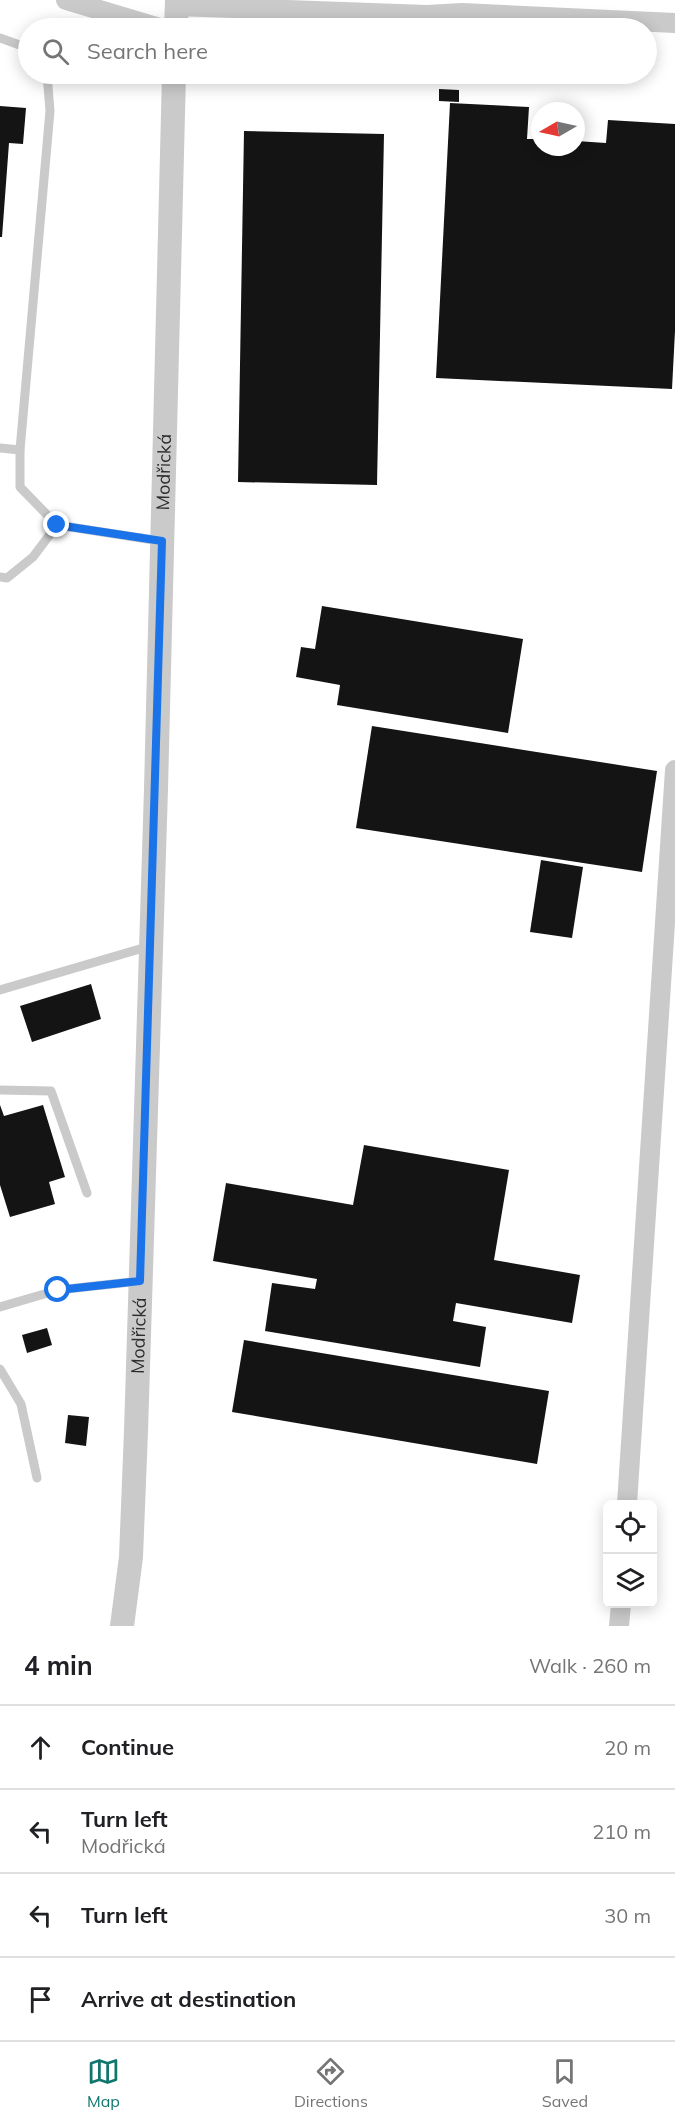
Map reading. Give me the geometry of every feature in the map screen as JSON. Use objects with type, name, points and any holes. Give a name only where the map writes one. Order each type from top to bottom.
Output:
[{"type":"street","points":[[66,0],[126,18]]},
{"type":"street","points":[[176,11],[462,13],[568,18]]},
{"type":"street","points":[[657,22],[675,23]]},
{"type":"street","name":"Modřická","points":[[122,1626],[131,1557],[151,946],[174,84]]},
{"type":"street","points":[[627,1500],[675,770]]},
{"type":"street","points":[[619,1626],[621,1608]]},
{"type":"lane","points":[[0,38],[18,44]]},
{"type":"lane","points":[[48,84],[50,111],[20,450],[20,487],[57,525],[162,541]]},
{"type":"lane","points":[[0,448],[20,450]]},
{"type":"lane","points":[[0,577],[7,578],[33,557],[57,525]]},
{"type":"lane","points":[[0,990],[151,946]]},
{"type":"lane","points":[[0,1090],[51,1091],[87,1193]]},
{"type":"lane","points":[[0,1307],[58,1290],[140,1281]]},
{"type":"lane","points":[[0,1369],[21,1404],[37,1478]]},
{"type":"building","points":[[439,89],[459,90],[459,102],[439,101]]},
{"type":"building","points":[[450,103],[529,107],[527,139],[531,139],[531,156],[585,156],[585,142],[606,143],[608,120],[675,124],[675,331],[672,389],[436,378]]},
{"type":"building","points":[[0,106],[26,108],[23,144],[9,143],[2,237],[0,237]]},
{"type":"building","points":[[244,131],[384,134],[377,485],[238,482]]},
{"type":"building","points":[[322,606],[523,639],[508,733],[337,705],[340,685],[296,677],[301,647],[315,649]]},
{"type":"building","points":[[372,726],[657,771],[642,872],[356,828]]},
{"type":"building","points":[[541,860],[583,867],[572,938],[530,932]]},
{"type":"building","points":[[91,984],[101,1019],[32,1042],[20,1006]]},
{"type":"building","points":[[0,1105],[4,1116],[43,1105],[65,1177],[49,1182],[55,1204],[10,1217],[0,1185]]},
{"type":"building","points":[[364,1145],[509,1170],[494,1260],[580,1275],[572,1323],[456,1303],[453,1321],[486,1327],[480,1367],[265,1331],[272,1283],[315,1289],[317,1279],[213,1261],[226,1183],[353,1205]]},
{"type":"building","points":[[47,1328],[52,1345],[27,1353],[22,1335]]},
{"type":"building","points":[[244,1340],[549,1391],[537,1464],[232,1412]]},
{"type":"building","points":[[68,1415],[89,1417],[86,1446],[65,1443]]},
{"type":"route","points":[[57,525],[162,541],[140,1281],[58,1290]]}]
